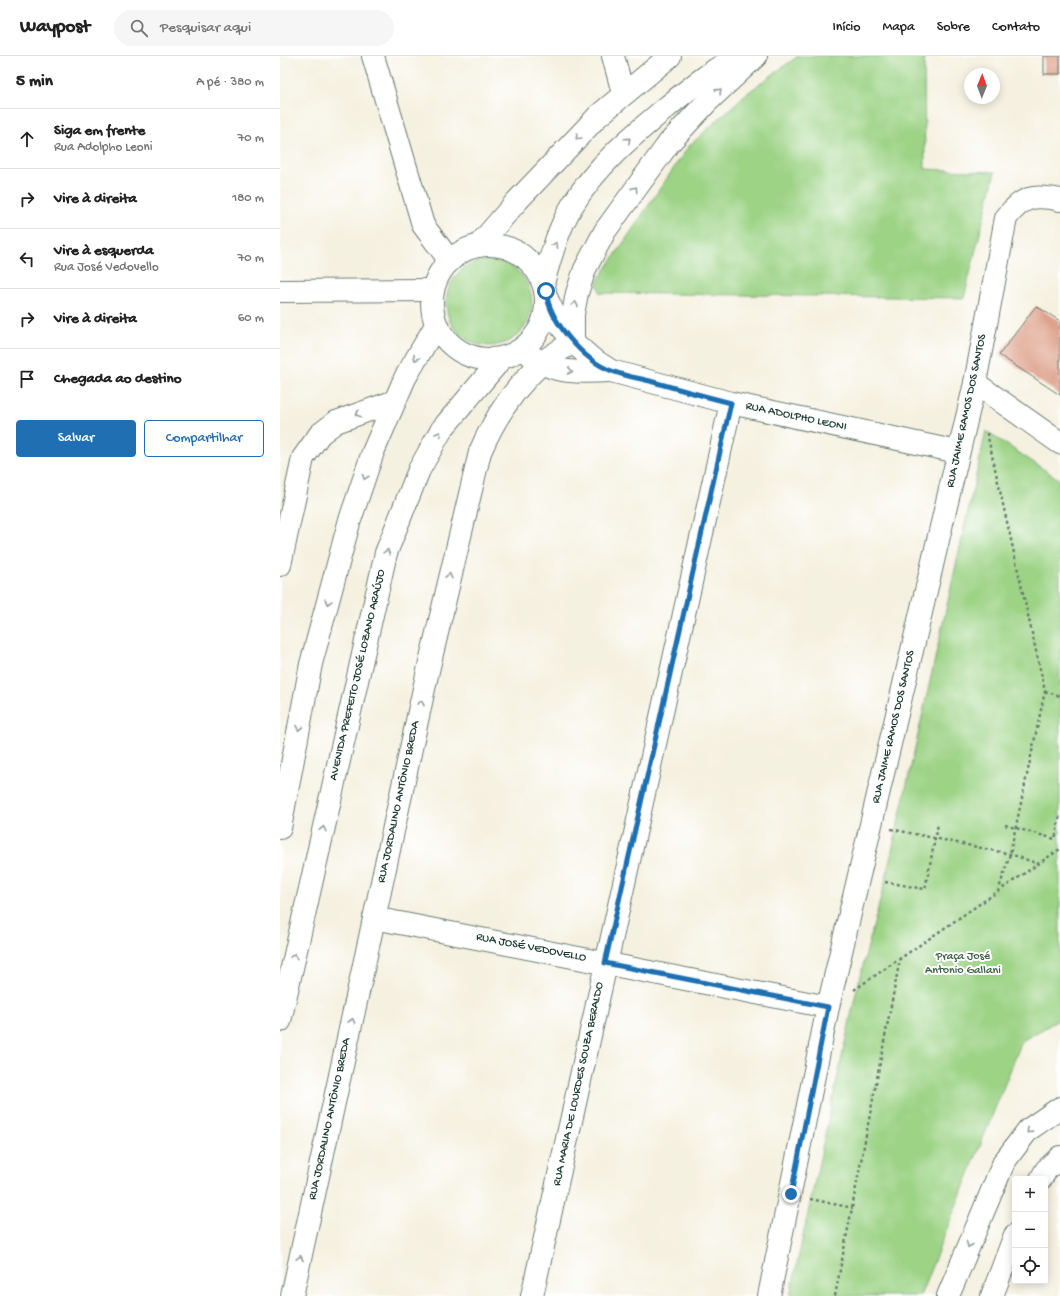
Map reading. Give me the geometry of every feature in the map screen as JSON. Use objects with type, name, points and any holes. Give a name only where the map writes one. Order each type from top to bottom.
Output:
[{"type":"street","points":[[373,56],[423,225],[450,261]]},
{"type":"street","points":[[612,56],[624,93]]},
{"type":"street","points":[[478,246],[566,148],[598,116],[670,56]]},
{"type":"street","points":[[545,291],[533,265],[518,253],[498,246],[478,246],[463,251],[450,261],[439,274],[433,290],[436,324],[450,344],[470,357],[486,360],[502,358],[523,348],[537,335],[545,318],[545,291],[554,246],[572,207],[592,176],[624,144],[687,90],[739,56]]},
{"type":"street","points":[[573,342],[573,314],[577,293],[585,268],[605,231],[669,143],[707,102],[756,56]]},
{"type":"street","name":"RUA JAIME RAMOS DOS SANTOS","points":[[769,1296],[828,1007],[974,383],[1006,218],[1017,204],[1032,198],[1049,197],[1060,200]]},
{"type":"street","points":[[280,291],[433,290]]},
{"type":"street","name":"RUA ADOLPHO LEONI","points":[[545,291],[558,322],[573,342],[591,358],[611,371],[731,403],[958,452]]},
{"type":"street","points":[[280,828],[311,664],[347,530],[373,452],[404,378],[436,324]]},
{"type":"street","name":"RUA JORDALINO ANTÔNIO BREDA","points":[[292,1296],[432,653],[480,452],[486,438],[513,394],[542,363],[573,342]]},
{"type":"street","name":"RUA ADOLPHO LEONI","points":[[523,348],[533,359],[556,369],[579,373],[611,371]]},
{"type":"street","name":"AVENIDA PREFEITO JOSÉ LOZANO ARAÚJO","points":[[280,1021],[386,553],[419,470],[442,430],[502,358]]},
{"type":"street","points":[[974,383],[1060,443]]},
{"type":"street","points":[[280,565],[303,458],[320,434],[336,422],[395,401]]},
{"type":"street","name":"RUA MARIA DE LOURDES SOUZA BERALDO","points":[[532,1296],[731,403]]},
{"type":"street","name":"RUA JOSÉ VEDOVELLO","points":[[374,918],[828,1007]]},
{"type":"street","points":[[948,1296],[1004,1162],[1028,1130],[1060,1108]]},
{"type":"street","points":[[1043,1176],[1046,1170],[1060,1158]]},
{"type":"street","points":[[992,1296],[1012,1244]]},
{"type":"path","points":[[986,431],[1045,691],[1010,854],[998,892]]},
{"type":"path","points":[[1045,691],[1060,696]]},
{"type":"path","points":[[1005,825],[1055,839],[1060,815]]},
{"type":"path","points":[[884,882],[925,889],[938,824]]},
{"type":"path","points":[[871,825],[1010,854],[1039,864]]},
{"type":"path","points":[[828,1007],[1060,849]]},
{"type":"path","points":[[835,1296],[900,959]]},
{"type":"path","points":[[791,1194],[853,1208]]},
{"type":"green space","points":[[798,56],[924,56],[925,169],[995,172],[964,298],[600,293],[597,282],[688,147],[746,94]]},
{"type":"green space","points":[[489,260],[497,261],[513,267],[525,279],[531,295],[531,311],[525,327],[513,339],[497,345],[489,346],[481,345],[465,339],[453,327],[447,311],[446,303],[447,295],[453,279],[465,267],[481,261]]},
{"type":"green space","name":"Praça José Antonio Gallani","points":[[986,431],[1060,480],[1060,1019],[1022,1041],[920,1296],[790,1296],[857,988],[885,882]]},
{"type":"building","points":[[1044,56],[1060,56],[1060,74],[1044,74]]},
{"type":"building","points":[[1036,306],[1060,321],[1060,395],[999,355]]},
{"type":"route","points":[[546,291],[547,299],[558,322],[573,342],[591,358],[611,371],[731,403],[605,963],[828,1007],[791,1194]]}]
